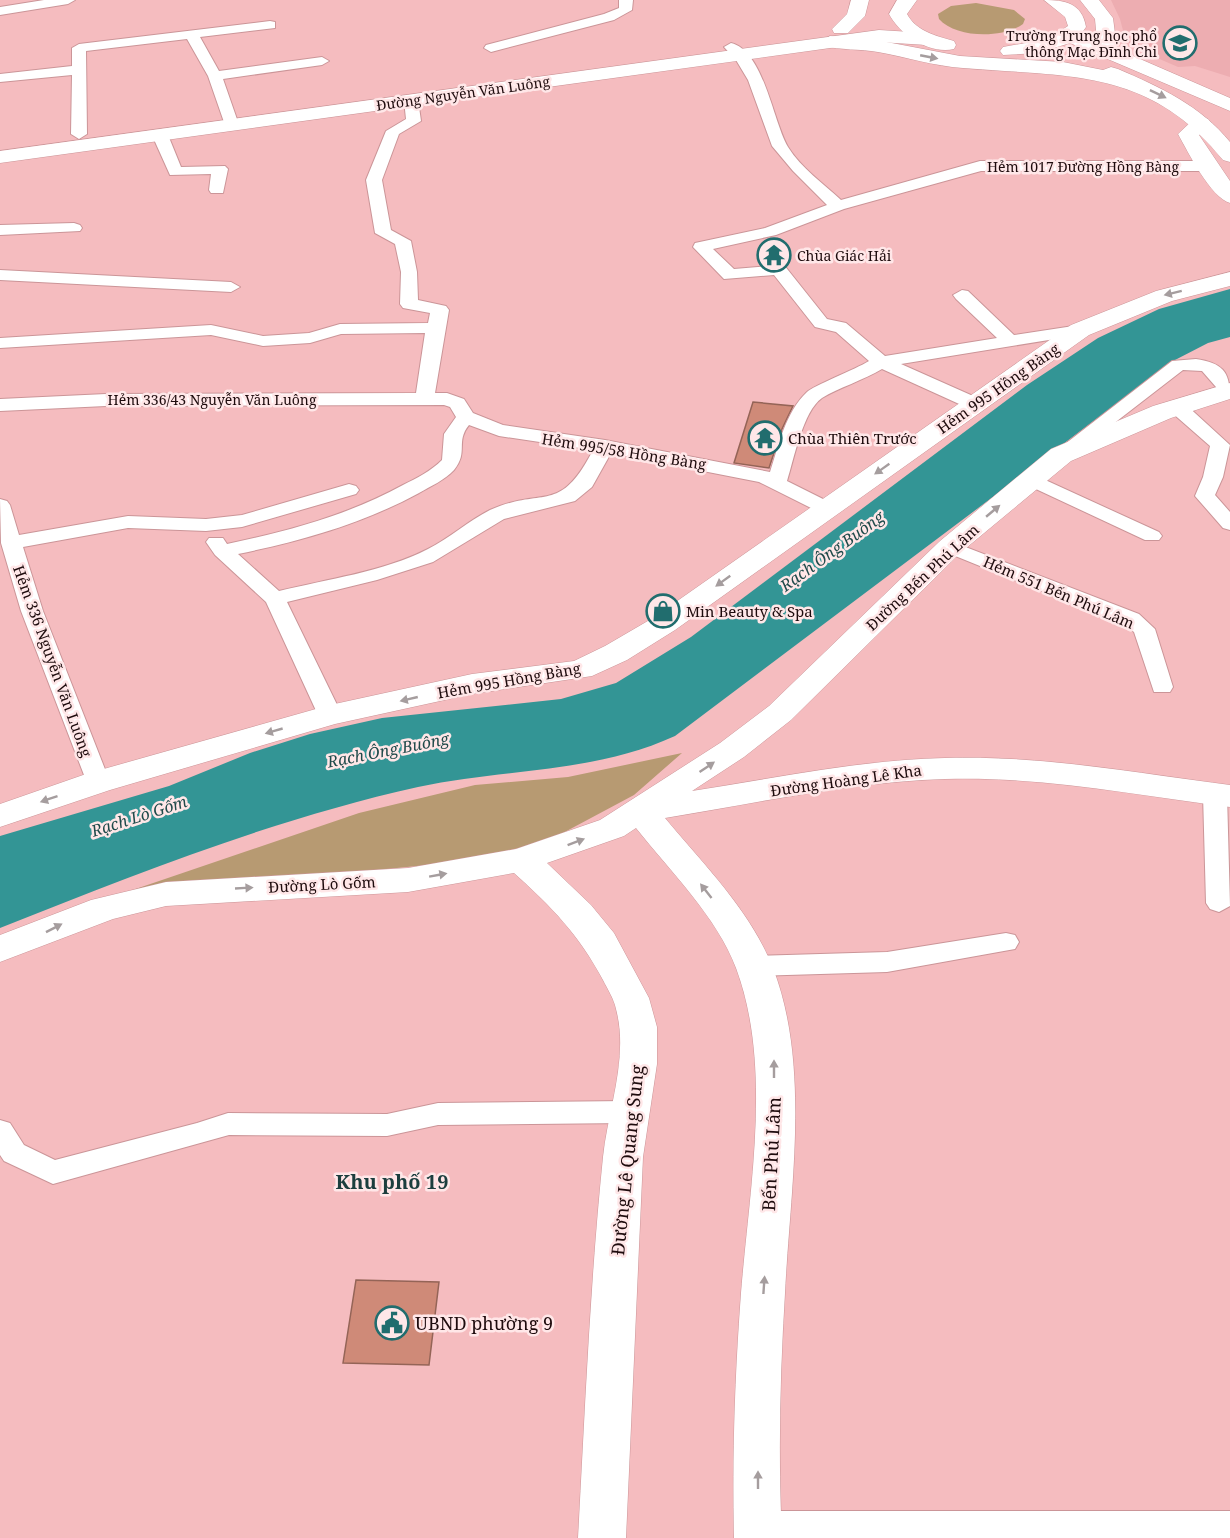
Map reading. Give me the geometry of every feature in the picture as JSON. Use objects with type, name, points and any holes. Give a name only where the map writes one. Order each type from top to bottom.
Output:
[{"type":"street","points":[[0,11],[68,0]]},
{"type":"street","points":[[492,48],[609,17],[625,10],[626,0]]},
{"type":"street","points":[[836,35],[856,16],[860,0]]},
{"type":"street","points":[[1009,51],[1050,45],[1070,36],[1077,27],[1076,18],[1068,8],[1053,0]]},
{"type":"street","points":[[1089,0],[1104,18],[1108,54]]},
{"type":"street","points":[[902,5],[927,39],[980,50],[1044,53],[1104,70],[1130,81],[1176,103],[1201,123],[1225,150]]},
{"type":"street","name":"Đường Nguyễn Văn Luông","points":[[836,35],[902,5]]},
{"type":"street","points":[[80,134],[77,70],[79,48],[270,25]]},
{"type":"street","points":[[192,35],[215,76],[230,119]]},
{"type":"street","points":[[836,35],[876,46],[960,62],[1063,68],[1130,81]]},
{"type":"street","name":"Đường Nguyễn Văn Luông","points":[[0,144],[411,100],[836,35],[927,39]]},
{"type":"street","points":[[1070,36],[1230,105]]},
{"type":"street","points":[[736,51],[766,102],[781,147],[838,206]]},
{"type":"street","name":"Đường Nguyễn Văn Luông","points":[[0,157],[160,135],[230,119],[736,51]]},
{"type":"street","points":[[215,76],[322,61]]},
{"type":"street","points":[[0,78],[77,70]]},
{"type":"street","points":[[411,100],[414,121],[393,131],[374,180],[383,233],[403,241],[409,272],[409,304],[440,310],[434,328],[434,350],[425,398]]},
{"type":"street","points":[[1201,123],[1188,134],[1207,166],[1230,195]]},
{"type":"street","points":[[160,135],[175,172],[220,169],[217,190]]},
{"type":"street","name":"Hẻm 1017 Đường Hồng Bàng","points":[[881,362],[840,327],[829,327],[821,323],[778,269],[730,275],[700,247],[770,232],[838,206],[981,165],[1207,166]]},
{"type":"street","points":[[0,230],[74,228]]},
{"type":"street","points":[[0,275],[231,287]]},
{"type":"street","name":"Hẻm 995 Hồng Bàng","points":[[777,482],[796,422],[814,395],[828,386],[854,378],[881,362],[1080,330],[1164,296],[1230,279]]},
{"type":"street","points":[[962,295],[1010,341]]},
{"type":"street","points":[[0,343],[211,330],[249,340],[263,341],[314,337],[340,329],[434,328]]},
{"type":"street","name":"Hẻm 995 Hồng Bàng","points":[[0,816],[98,782],[330,715],[483,682],[581,669],[616,653],[664,624],[1080,330]]},
{"type":"street","points":[[881,362],[975,404]]},
{"type":"street","points":[[1061,455],[1178,365],[1198,362],[1208,367],[1230,391]]},
{"type":"street","name":"Đường Bến Phú Lâm","points":[[641,811],[732,750],[780,713],[950,547],[1061,455],[1177,407],[1230,391]]},
{"type":"street","name":"Hẻm 336/43 Nguyễn Văn Luông","points":[[0,405],[106,400],[425,398]]},
{"type":"street","name":"Hẻm 995/58 Hồng Bàng","points":[[425,398],[447,399],[457,403],[466,417],[499,430],[605,446],[672,461],[714,466],[777,482],[826,508]]},
{"type":"street","points":[[1177,407],[1220,445],[1222,481],[1205,496],[1229,522]]},
{"type":"street","points":[[222,551],[288,538],[388,503],[441,472],[451,463],[454,454],[450,442],[453,431],[466,417]]},
{"type":"street","points":[[275,599],[427,558],[453,545],[477,524],[509,509],[559,500],[575,492],[588,476],[605,446]]},
{"type":"street","points":[[1030,479],[1152,536]]},
{"type":"street","points":[[11,543],[128,522],[165,521],[205,525],[242,521],[349,490]]},
{"type":"street","name":"Hẻm 336 Nguyễn Văn Luông","points":[[0,505],[32,611],[98,782]]},
{"type":"street","points":[[205,525],[222,551],[275,599],[330,715]]},
{"type":"street","name":"Hẻm 551 Bến Phú Lâm","points":[[950,547],[1131,619],[1144,629],[1161,687]]},
{"type":"street","name":"Đường Hoàng Lê Kha","points":[[641,811],[892,771],[947,768],[1046,772],[1222,795]]},
{"type":"street","points":[[1219,903],[1222,795]]},
{"type":"street","name":"Đường Lò Gốm","points":[[0,949],[104,909],[166,894],[408,880],[521,860],[612,828],[641,811]]},
{"type":"street","name":"Bến Phú Lâm","points":[[641,811],[736,929],[754,966],[774,1050],[774,1130],[759,1353],[758,1532]]},
{"type":"street","name":"Đường Lê Quang Sung","points":[[521,860],[584,916],[608,950],[635,1009],[638,1041],[636,1076],[628,1112],[611,1328],[602,1538]]},
{"type":"street","points":[[754,966],[887,962],[1006,942]]},
{"type":"street","points":[[0,1131],[14,1153],[53,1172],[200,1134],[228,1124],[387,1125],[438,1114],[628,1112]]},
{"type":"street","points":[[758,1532],[1230,1527]]},
{"type":"shaded area","name":"Trường Trung học phổ thông Mạc Đĩnh Chi","points":[[1111,0],[1230,0],[1230,77],[1195,66],[1178,67],[1134,48],[1125,38],[1120,19]]},
{"type":"shaded area","points":[[976,3],[1014,10],[1025,19],[1023,24],[1014,29],[980,34],[956,30],[939,19],[938,14],[951,6]]},
{"type":"shaded area","points":[[682,753],[634,795],[546,842],[457,862],[115,896],[359,813],[475,785],[568,777]]},
{"type":"water","points":[[1230,289],[1230,337],[1208,343],[1175,360],[675,736],[644,748],[580,764],[418,787],[311,815],[206,849],[0,928],[0,836],[169,786],[250,753],[310,734],[382,718],[561,699],[616,683],[691,637],[1027,385],[1098,338],[1159,309]]},
{"type":"building","name":"Chùa Thiên Trước","points":[[753,402],[793,406],[782,429],[769,468],[734,463]]},
{"type":"building","name":"UBND phường 9","points":[[356,1280],[439,1282],[429,1365],[343,1363]]},
{"type":"place","name":"Trường Trung học phổ thông Mạc Đĩnh Chi","points":[[1180,43]]},
{"type":"place","name":"Chùa Giác Hải","points":[[774,255]]},
{"type":"place","name":"Chùa Thiên Trước","points":[[765,438]]},
{"type":"place","name":"Min Beauty & Spa","points":[[663,611]]},
{"type":"place","name":"UBND phường 9","points":[[392,1323]]},
{"type":"district","name":"Khu phố 19","points":[[392,1181]]},
{"type":"water label","name":"Rạch Ông Buông","points":[[832,551]]},
{"type":"water label","name":"Rạch Ông Buông","points":[[388,750]]},
{"type":"water label","name":"Rạch Lò Gốm","points":[[139,816]]}]
